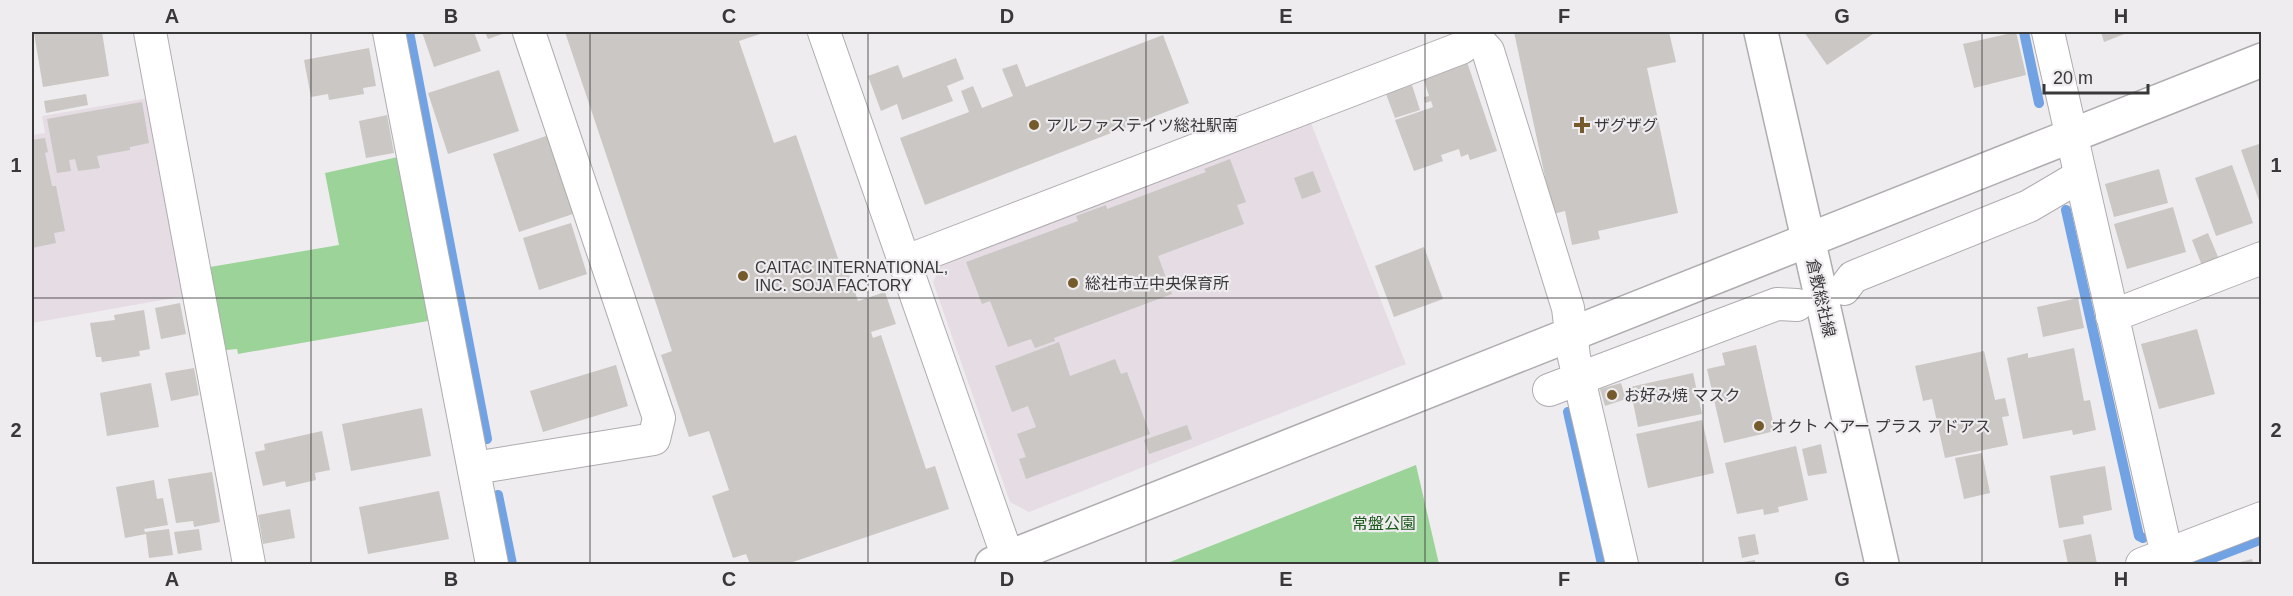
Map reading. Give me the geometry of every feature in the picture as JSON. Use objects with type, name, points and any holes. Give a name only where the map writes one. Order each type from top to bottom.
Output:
[{"type":"street","points":[[150,32],[249,564]]},
{"type":"street","points":[[389,32],[492,564]]},
{"type":"street","points":[[474,468],[654,439],[659,418],[529,32]]},
{"type":"street","points":[[824,32],[904,262],[1000,561],[2262,60]]},
{"type":"street","name":"倉敷総社線","points":[[1761,32],[1882,564]]},
{"type":"street","points":[[2048,32],[2112,316],[2159,561],[2262,518]]},
{"type":"street","points":[[904,262],[1461,48],[1475,35],[1488,51],[1568,308],[1580,379],[1622,564]]},
{"type":"street","points":[[1844,289],[1852,277],[2029,206],[2080,176]]},
{"type":"street","points":[[2112,316],[2262,258]]},
{"type":"street","points":[[1549,390],[1777,304],[1797,305]]},
{"type":"shaded area","points":[[149,98],[185,296],[32,323],[32,135],[45,133],[42,116]]},
{"type":"shaded area","points":[[1309,118],[1406,364],[1029,512],[1010,502],[933,282],[943,262]]},
{"type":"green space","points":[[398,157],[428,321],[238,354],[237,349],[226,350],[210,267],[339,245],[325,173]]},
{"type":"green space","name":"常盤公園","points":[[1416,465],[1439,564],[1165,564]]},
{"type":"building","points":[[102,32],[109,76],[43,87],[34,33]]},
{"type":"building","points":[[422,32],[474,32],[481,51],[434,67]]},
{"type":"building","points":[[485,32],[508,32],[488,39]]},
{"type":"building","points":[[565,32],[766,32],[739,41],[774,143],[796,135],[842,270],[847,268],[858,301],[885,292],[896,324],[871,332],[873,338],[881,335],[926,469],[935,466],[949,509],[787,564],[750,564],[746,554],[733,558],[712,496],[729,490],[709,431],[689,437],[661,355],[672,351]]},
{"type":"building","points":[[1514,32],[1669,32],[1676,62],[1647,68],[1678,213],[1598,231],[1600,239],[1572,245],[1565,211],[1553,214]]},
{"type":"building","points":[[1804,32],[1876,32],[1827,65]]},
{"type":"building","points":[[2016,32],[2026,75],[1974,88],[1963,44]]},
{"type":"building","points":[[2101,32],[2126,32],[2127,33],[2104,42]]},
{"type":"building","name":"アルファステイツ総社駅南","points":[[1163,35],[1189,103],[925,205],[900,138],[969,112],[961,91],[973,86],[982,108],[1013,96],[1002,69],[1017,64],[1026,87]]},
{"type":"building","points":[[369,48],[376,86],[363,88],[364,94],[329,100],[328,94],[311,97],[304,60]]},
{"type":"building","points":[[956,58],[964,79],[947,86],[953,101],[902,120],[897,104],[881,111],[868,76],[898,65],[903,78]]},
{"type":"building","points":[[1467,62],[1497,151],[1470,160],[1468,154],[1461,157],[1459,149],[1441,155],[1443,161],[1414,171],[1395,120],[1433,107],[1431,101],[1425,103],[1424,97],[1429,96],[1423,77]]},
{"type":"building","points":[[499,70],[519,131],[448,154],[428,93]]},
{"type":"building","points":[[1412,85],[1420,110],[1395,118],[1386,94]]},
{"type":"building","points":[[86,94],[88,105],[46,113],[44,101]]},
{"type":"building","points":[[142,102],[149,143],[130,147],[130,150],[97,156],[100,168],[78,171],[75,159],[69,160],[71,171],[57,173],[47,119]]},
{"type":"building","points":[[387,115],[394,153],[366,158],[359,121]]},
{"type":"building","points":[[549,135],[576,213],[519,232],[493,154]]},
{"type":"building","points":[[45,138],[48,152],[45,153],[52,186],[56,186],[65,231],[54,233],[56,243],[32,248],[32,140]]},
{"type":"building","points":[[2262,143],[2262,206],[2261,206],[2241,150]]},
{"type":"building","points":[[1230,159],[1246,202],[1237,205],[1244,224],[1158,256],[1172,294],[1054,338],[1055,341],[1035,348],[1031,339],[1008,347],[990,301],[982,304],[966,262],[1078,221],[1076,216],[1106,205],[1107,209],[1206,172],[1204,169]]},
{"type":"building","points":[[2232,165],[2253,223],[2216,236],[2195,178]]},
{"type":"building","points":[[2159,169],[2168,203],[2114,217],[2105,184]]},
{"type":"building","points":[[1313,171],[1321,192],[1302,199],[1294,178]]},
{"type":"building","points":[[2173,207],[2186,252],[2127,269],[2114,224]]},
{"type":"building","points":[[571,223],[587,274],[539,290],[523,238]]},
{"type":"building","points":[[2208,233],[2221,264],[2204,271],[2192,240]]},
{"type":"building","points":[[1424,247],[1443,299],[1394,317],[1375,266]]},
{"type":"building","points":[[2078,298],[2084,328],[2043,337],[2037,307]]},
{"type":"building","points":[[180,303],[186,334],[161,339],[155,308]]},
{"type":"building","points":[[144,310],[150,349],[139,351],[140,356],[102,362],[101,357],[96,357],[90,323],[115,320],[114,315]]},
{"type":"building","points":[[2197,329],[2215,394],[2159,409],[2141,344]]},
{"type":"building","points":[[1059,342],[1070,376],[1115,359],[1121,374],[1127,372],[1150,434],[1026,479],[1019,459],[1026,457],[1017,434],[1036,427],[1028,406],[1012,412],[995,366]]},
{"type":"building","points":[[1756,345],[1775,431],[1724,443],[1707,369],[1725,365],[1722,353]]},
{"type":"building","points":[[2074,348],[2084,401],[2090,400],[2096,430],[2073,435],[2072,430],[2023,439],[2007,358],[2028,353],[2028,358]]},
{"type":"building","points":[[1984,351],[1995,400],[2005,398],[2009,416],[2002,417],[2008,445],[1945,458],[1932,399],[1923,401],[1915,366]]},
{"type":"building","points":[[616,365],[628,406],[543,432],[530,391]]},
{"type":"building","points":[[194,368],[199,395],[171,401],[165,373]]},
{"type":"building","points":[[1693,373],[1702,414],[1638,427],[1630,387]]},
{"type":"building","points":[[151,383],[159,427],[107,436],[100,393]]},
{"type":"building","points":[[1621,383],[1626,399],[1605,406],[1600,389]]},
{"type":"building","points":[[422,408],[431,456],[351,471],[342,424]]},
{"type":"building","points":[[1702,420],[1714,473],[1648,488],[1636,434]]},
{"type":"building","points":[[1187,425],[1192,439],[1149,454],[1144,440]]},
{"type":"building","points":[[322,431],[330,470],[315,473],[316,480],[286,487],[285,481],[263,486],[255,452],[265,450],[264,444]]},
{"type":"building","points":[[1821,444],[1827,473],[1808,476],[1802,449]]},
{"type":"building","points":[[1796,446],[1808,500],[1778,507],[1779,512],[1764,515],[1763,509],[1737,514],[1725,463]]},
{"type":"building","points":[[1982,453],[1990,493],[1964,499],[1955,458]]},
{"type":"building","points":[[2105,466],[2112,510],[2083,516],[2084,524],[2059,528],[2050,476]]},
{"type":"building","points":[[212,472],[220,522],[194,527],[193,521],[176,523],[168,479]]},
{"type":"building","points":[[154,480],[157,499],[163,498],[168,525],[144,529],[145,532],[169,529],[173,555],[149,558],[146,534],[125,538],[116,487]]},
{"type":"building","points":[[439,491],[449,539],[368,554],[359,507]]},
{"type":"building","points":[[290,509],[295,538],[263,544],[258,515]]},
{"type":"building","points":[[199,529],[202,550],[178,554],[174,532]]},
{"type":"building","points":[[1755,534],[1759,554],[1742,558],[1738,537]]},
{"type":"building","points":[[2091,534],[2097,564],[2068,564],[2063,540]]},
{"type":"building","points":[[2252,559],[2253,564],[2233,564]]},
{"type":"building","points":[[1755,560],[1755,564],[1743,564],[1743,562]]},
{"type":"waterway","points":[[409,32],[487,439]]},
{"type":"waterway","points":[[2024,32],[2039,103]]},
{"type":"waterway","points":[[2066,210],[2139,536],[2143,538]]},
{"type":"waterway","points":[[1568,412],[1602,564]]},
{"type":"waterway","points":[[498,495],[512,564]]},
{"type":"waterway","points":[[2197,564],[2262,539]]},
{"type":"place","name":"アルファステイツ総社駅南","points":[[1034,125]]},
{"type":"place","name":"ザグザグ","points":[[1582,125]]},
{"type":"place","name":"CAITAC INTERNATIONAL, INC. SOJA FACTORY","points":[[743,276]]},
{"type":"place","name":"総社市立中央保育所","points":[[1073,283]]},
{"type":"place","name":"お好み焼 マスク","points":[[1612,395]]},
{"type":"place","name":"オクト ヘアー プラス アドアス","points":[[1759,426]]}]
